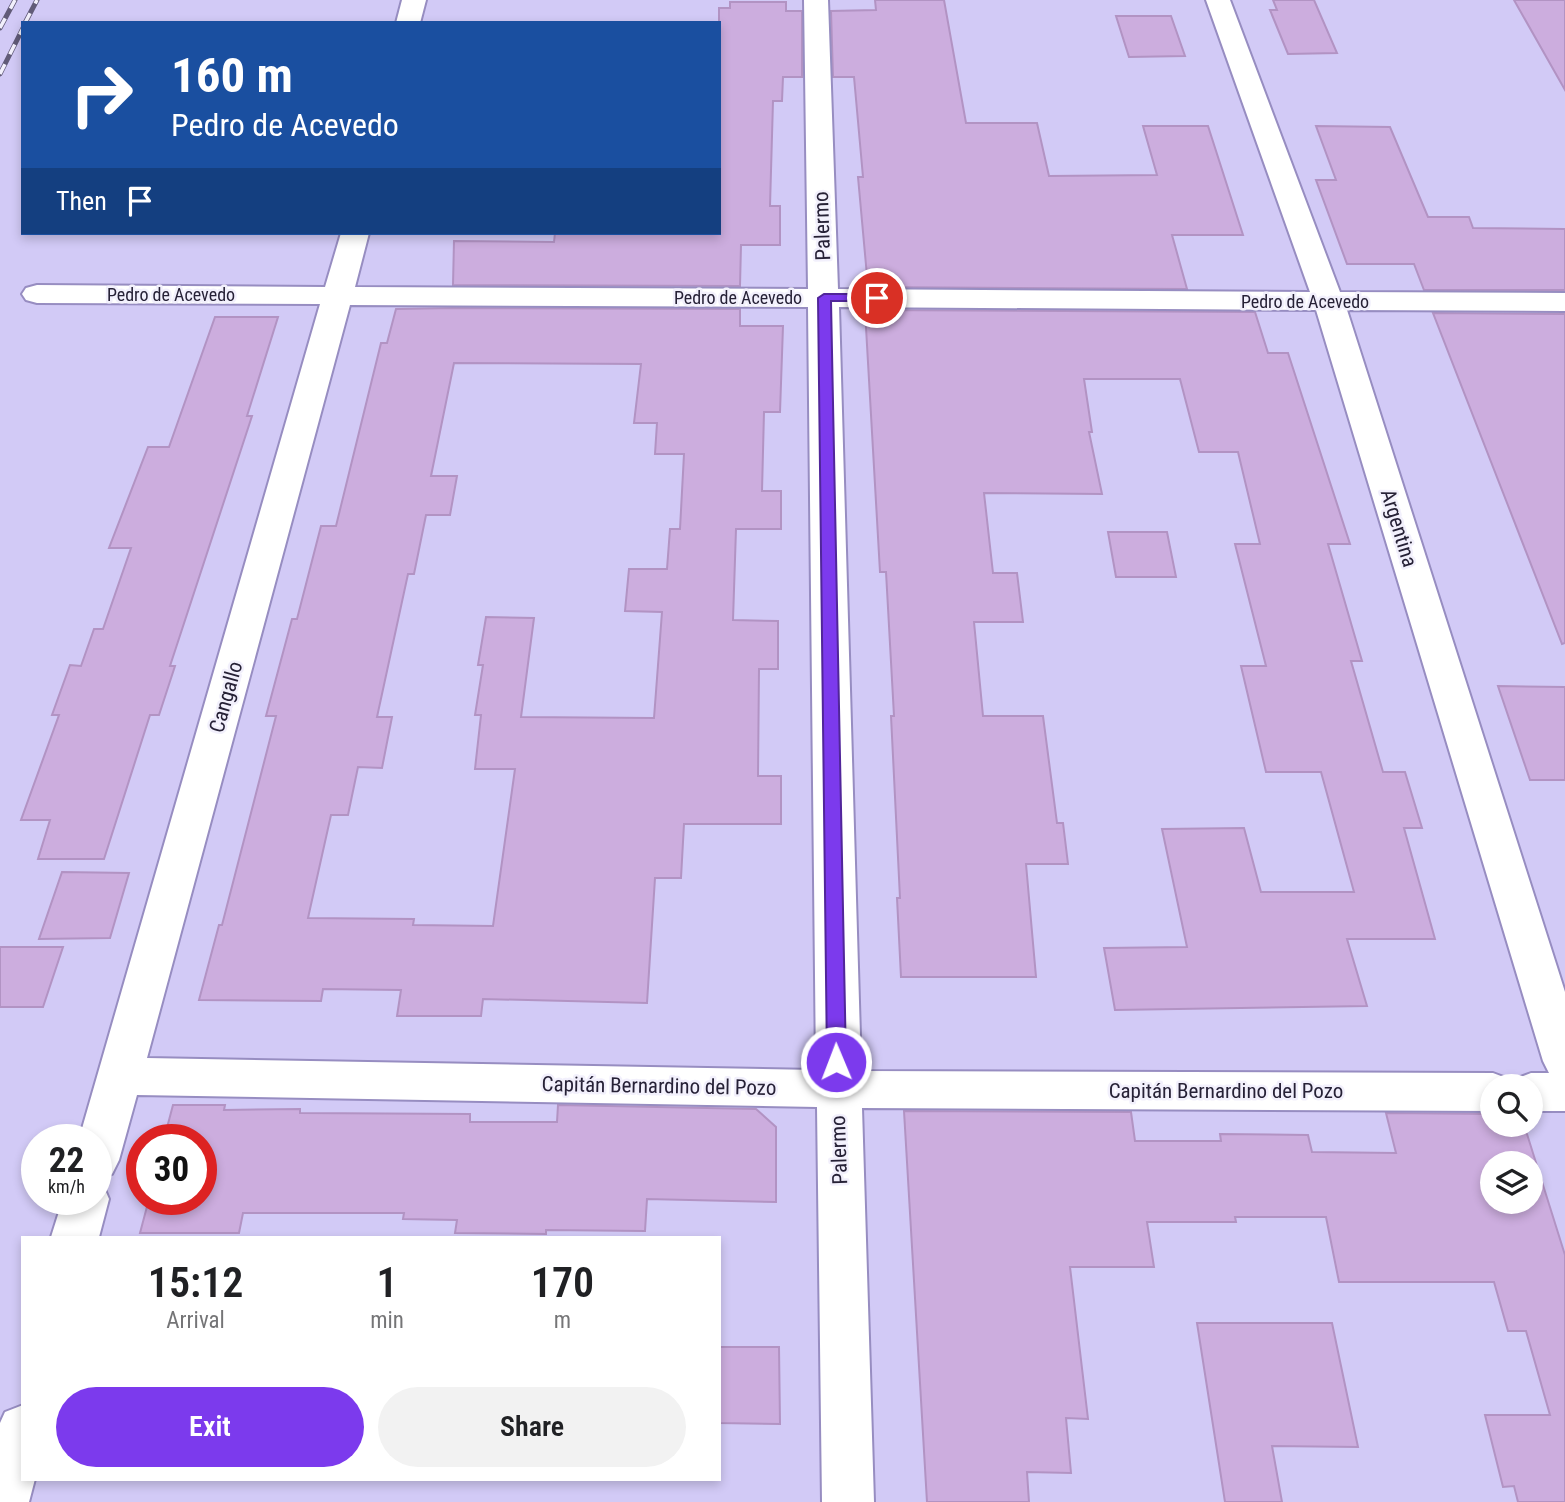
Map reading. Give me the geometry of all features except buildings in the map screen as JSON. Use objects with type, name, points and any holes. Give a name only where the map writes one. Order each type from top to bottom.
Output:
[{"type":"street","points":[[409,21],[414,0]]},
{"type":"street","name":"Palermo","points":[[816,0],[824,298],[837,1089],[848,1502]]},
{"type":"street","name":"Argentina","points":[[1218,0],[1329,302],[1565,1061]]},
{"type":"street","name":"Cangallo","points":[[106,1124],[355,235]]},
{"type":"street","name":"Pedro de Acevedo","points":[[37,294],[1565,302]]},
{"type":"street","name":"Capitán Bernardino del Pozo","points":[[119,1076],[837,1089],[1480,1092]]},
{"type":"street","points":[[1543,1092],[1565,1092]]},
{"type":"street","points":[[75,1236],[81,1215]]},
{"type":"street","points":[[3,1502],[21,1436]]},
{"type":"railway","points":[[0,28],[15,0]]},
{"type":"railway","points":[[26,21],[37,0]]},
{"type":"railway","points":[[0,74],[21,32]]},
{"type":"route","points":[[836,1062],[824,298],[877,298]]}]
